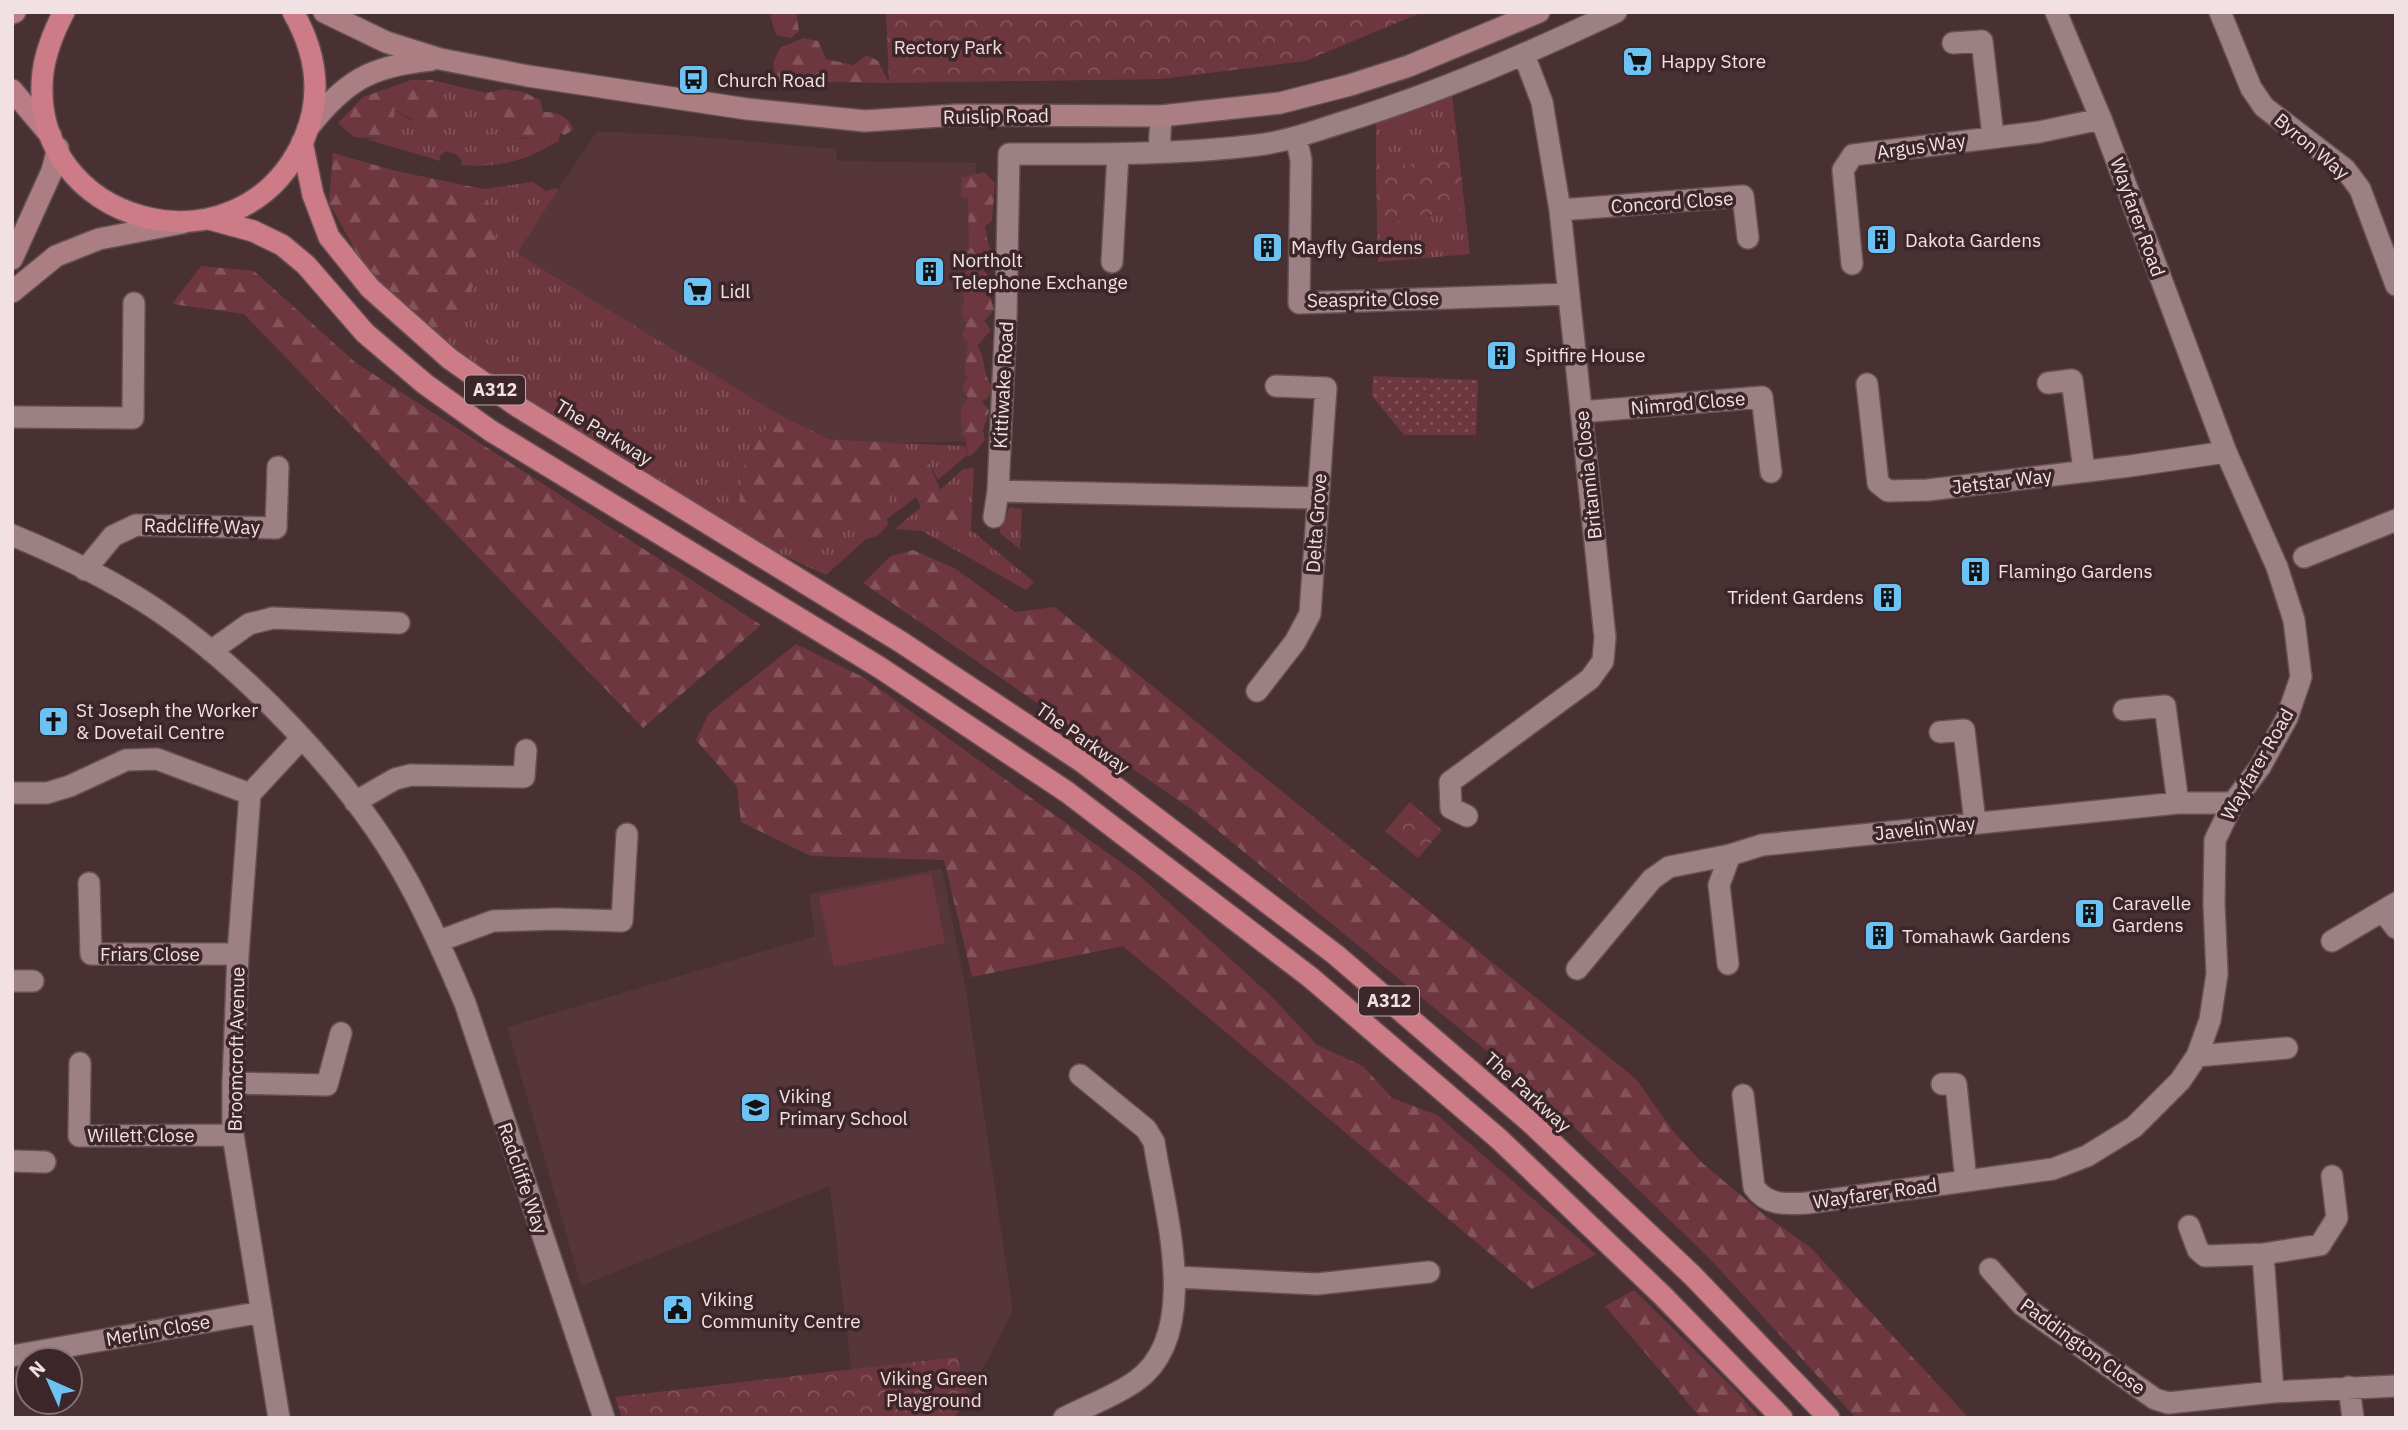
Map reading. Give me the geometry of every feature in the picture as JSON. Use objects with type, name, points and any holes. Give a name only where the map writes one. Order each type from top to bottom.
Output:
[{"type":"highway","name":"A312","points":[[64,12],[51,38],[43,72],[44,107],[64,160],[81,182],[111,205],[146,219],[184,222],[233,212],[254,200],[278,180],[296,156],[315,99],[314,70],[306,35],[293,12]]},
{"type":"highway","name":"The Parkway","points":[[305,135],[313,195],[329,237],[370,288],[450,359],[517,406],[901,642],[1081,761],[1335,956],[1539,1131],[1693,1276],[1829,1418]]},
{"type":"highway","name":"A312","points":[[209,219],[253,231],[282,245],[306,265],[365,333],[425,384],[491,431],[879,667],[1067,792],[1310,977],[1499,1139],[1662,1295],[1782,1418]]},
{"type":"main road","name":"Ruislip Road","points":[[324,12],[386,42],[440,59],[528,76],[747,109],[865,121],[957,115],[1161,116],[1280,103],[1409,66],[1539,12]]},
{"type":"main road","name":"Ruislip Road","points":[[305,135],[339,93],[372,72],[413,62],[440,59]]},
{"type":"main road","points":[[12,90],[55,142],[51,171],[12,259]]},
{"type":"main road","points":[[12,292],[56,256],[99,239],[184,222]]},
{"type":"street","points":[[1112,262],[1118,154],[1260,145],[1297,137],[1456,83],[1616,12]]},
{"type":"street","name":"Wayfarer Road","points":[[1742,1095],[1755,1186],[1761,1196],[1773,1202],[1807,1203],[2053,1169],[2087,1156],[2134,1128],[2180,1081],[2197,1056],[2210,1020],[2217,974],[2214,904],[2216,841],[2233,803],[2260,767],[2287,719],[2301,677],[2294,620],[2277,567],[2226,452],[2101,119],[2056,12]]},
{"type":"street","name":"Byron Way","points":[[2220,12],[2251,88],[2264,107],[2345,169],[2360,189],[2396,285]]},
{"type":"street","points":[[1953,43],[1982,41],[1993,136]]},
{"type":"street","name":"Britannia Close","points":[[1467,816],[1451,808],[1450,782],[1590,679],[1603,661],[1605,637],[1560,210],[1542,102],[1524,55]]},
{"type":"street","points":[[1158,152],[1161,116]]},
{"type":"street","name":"Argus Way","points":[[1852,264],[1843,170],[1853,155],[2039,132],[2101,119]]},
{"type":"street","name":"Seasprite Close","points":[[1297,137],[1301,160],[1299,303],[1569,293]]},
{"type":"street","name":"Kittiwake Road","points":[[995,517],[1006,316],[1009,154],[1118,154]]},
{"type":"street","name":"Concord Close","points":[[1560,210],[1743,196],[1748,238]]},
{"type":"street","points":[[12,417],[132,418],[134,303]]},
{"type":"street","points":[[2048,383],[2072,380],[2084,470]]},
{"type":"street","name":"Jetstar Way","points":[[1867,384],[1878,483],[1888,491],[1928,490],[2226,452]]},
{"type":"street","name":"Delta Grove","points":[[1257,691],[1296,642],[1310,614],[1326,388],[1276,387]]},
{"type":"street","name":"Nimrod Close","points":[[1581,412],[1762,397],[1771,472]]},
{"type":"street","name":"Radcliffe Way","points":[[86,570],[113,536],[136,524],[276,528],[278,467]]},
{"type":"street","points":[[998,491],[1318,498]]},
{"type":"street","points":[[2304,557],[2396,520]]},
{"type":"street","name":"Radcliffe Way","points":[[12,535],[86,570],[153,608],[211,651],[260,695],[301,738],[355,802],[400,867],[439,940],[466,1003],[604,1418]]},
{"type":"street","points":[[211,651],[249,624],[272,618],[399,623]]},
{"type":"street","points":[[2124,710],[2165,706],[2178,803]]},
{"type":"street","points":[[1940,732],[1964,730],[1975,822]]},
{"type":"street","points":[[12,793],[47,793],[70,786],[126,760],[158,760],[250,794],[301,738]]},
{"type":"street","points":[[355,802],[395,779],[411,775],[524,777],[526,750]]},
{"type":"street","name":"Broomcroft Avenue","points":[[250,794],[239,954],[233,1135],[279,1418]]},
{"type":"street","name":"Javelin Way","points":[[1577,969],[1652,879],[1669,867],[1730,855],[1762,845],[2178,803],[2233,803]]},
{"type":"street","points":[[439,940],[494,921],[622,921],[627,834]]},
{"type":"street","points":[[1728,964],[1718,885],[1730,855]]},
{"type":"street","name":"Friars Close","points":[[89,883],[91,954],[239,954]]},
{"type":"street","points":[[2332,941],[2391,914]]},
{"type":"street","points":[[233,1083],[327,1086],[341,1033]]},
{"type":"street","points":[[2197,1056],[2287,1048]]},
{"type":"street","name":"Willett Close","points":[[80,1063],[79,1136],[233,1135]]},
{"type":"street","points":[[1064,1418],[1136,1381],[1153,1366],[1163,1348],[1173,1319],[1176,1277],[1154,1142],[1146,1129],[1080,1075]]},
{"type":"street","points":[[1942,1084],[1956,1084],[1966,1181]]},
{"type":"street","points":[[12,1161],[45,1162]]},
{"type":"street","points":[[2189,1226],[2198,1250],[2205,1256],[2263,1254],[2315,1248],[2325,1241],[2337,1218],[2332,1176]]},
{"type":"street","points":[[2263,1254],[2273,1392]]},
{"type":"street","name":"Paddington Close","points":[[1990,1269],[2022,1306],[2155,1399],[2168,1403],[2273,1392],[2396,1386]]},
{"type":"street","points":[[1176,1277],[1317,1284],[1429,1272]]},
{"type":"street","name":"Merlin Close","points":[[12,1356],[262,1312]]},
{"type":"street","points":[[2349,1387],[2353,1418]]},
{"type":"shaded area","points":[[597,131],[836,149],[837,161],[976,163],[979,441],[894,443],[829,439],[778,414],[516,252]]},
{"type":"shaded area","name":"Viking Primary School","points":[[942,868],[965,984],[1013,1311],[968,1397],[957,1357],[851,1370],[830,1186],[581,1286],[507,1027],[815,936],[809,894]]},
{"type":"green space","points":[[775,12],[796,12],[799,31],[791,38],[776,35],[770,16]]},
{"type":"green space","name":"Rectory Park","points":[[886,12],[1423,12],[1305,61],[1161,79],[889,83]]},
{"type":"green space","points":[[803,38],[818,41],[826,59],[853,65],[867,55],[878,61],[889,83],[776,81],[773,63],[780,48]]},
{"type":"green space","points":[[411,80],[432,80],[446,100],[449,116],[428,129],[394,109],[395,126],[384,139],[354,137],[338,123],[363,97]]},
{"type":"green space","points":[[432,80],[486,93],[482,107],[513,139],[543,139],[551,145],[519,160],[473,166],[461,165],[462,161],[457,155],[446,151],[440,156],[440,161],[366,139],[384,139],[394,109],[412,121],[446,100]]},
{"type":"green space","points":[[505,89],[523,92],[540,100],[543,112],[561,115],[574,129],[565,135],[560,133],[559,141],[551,145],[543,140],[541,147],[536,148],[525,138],[513,139],[482,107],[486,93]]},
{"type":"green space","points":[[1452,94],[1459,155],[1376,170],[1376,118]]},
{"type":"green space","points":[[333,153],[396,171],[483,189],[498,247],[439,340],[367,271],[329,203]]},
{"type":"green space","points":[[1459,155],[1465,209],[1377,225],[1376,170]]},
{"type":"green space","points":[[984,172],[995,183],[992,221],[985,226],[988,244],[993,252],[983,269],[994,288],[990,296],[994,310],[984,321],[991,330],[977,346],[992,387],[988,398],[982,401],[989,411],[983,430],[985,440],[971,456],[967,455],[966,439],[961,434],[964,428],[961,409],[968,398],[962,387],[968,378],[964,374],[968,343],[962,336],[966,325],[961,311],[964,300],[962,276],[968,269],[962,259],[969,247],[968,198],[961,197],[962,178]]},
{"type":"green space","points":[[533,182],[546,191],[556,188],[558,190],[517,253],[778,414],[750,448],[742,472],[737,528],[521,400],[439,340],[497,247],[483,189]]},
{"type":"green space","points":[[1465,209],[1470,254],[1378,262],[1377,225]]},
{"type":"green space","points":[[201,266],[254,271],[356,363],[761,625],[643,728],[244,314],[172,304]]},
{"type":"green space","points":[[1373,376],[1478,380],[1476,435],[1404,435],[1372,396]]},
{"type":"green space","points":[[778,414],[829,439],[894,443],[927,458],[942,494],[958,499],[962,519],[944,527],[929,524],[916,497],[894,485],[885,507],[888,525],[877,536],[866,539],[848,518],[836,525],[834,536],[812,540],[789,538],[776,552],[737,528],[742,472],[750,448]]},
{"type":"green space","points":[[894,443],[965,446],[967,455],[938,480],[927,458]]},
{"type":"green space","points":[[974,468],[971,530],[1034,582],[1026,590],[922,531],[895,529],[921,507],[929,524],[942,494],[940,490],[963,469]]},
{"type":"green space","points":[[894,485],[916,497],[887,519],[885,507]]},
{"type":"green space","points":[[1010,507],[1022,509],[1020,549],[1000,533],[1000,521]]},
{"type":"green space","points":[[848,518],[866,539],[826,575],[776,552],[789,538],[812,540]]},
{"type":"green space","points":[[913,550],[956,569],[1015,612],[1055,607],[1636,1079],[1674,1132],[1701,1162],[1762,1213],[1811,1248],[1969,1418],[1856,1418],[1711,1260],[1543,1097],[1194,811],[863,583],[891,556]]},
{"type":"green space","points":[[796,644],[863,677],[1141,877],[1272,997],[1317,1045],[1363,1066],[1392,1098],[1437,1115],[1596,1254],[1532,1289],[1123,946],[972,977],[944,860],[811,856],[741,822],[737,787],[696,740],[709,713]]},
{"type":"green space","points":[[1410,802],[1442,830],[1418,858],[1385,831]]},
{"type":"green space","points":[[931,873],[945,943],[834,967],[819,896]]},
{"type":"green space","points":[[1634,1290],[1760,1418],[1701,1418],[1605,1306]]},
{"type":"green space","name":"Viking Green Playground","points":[[957,1357],[968,1397],[954,1418],[622,1418],[615,1397]]},
{"type":"place","name":"Happy Store","points":[[1638,61]]},
{"type":"place","name":"Church Road","points":[[694,80]]},
{"type":"place","name":"Dakota Gardens","points":[[1882,240]]},
{"type":"place","name":"Mayfly Gardens","points":[[1268,247]]},
{"type":"place","name":"Northolt Telephone Exchange","points":[[929,271]]},
{"type":"place","name":"Lidl","points":[[697,291]]},
{"type":"place","name":"Spitfire House","points":[[1502,355]]},
{"type":"place","name":"Flamingo Gardens","points":[[1975,571]]},
{"type":"place","name":"Trident Gardens","points":[[1887,597]]},
{"type":"place","name":"St Joseph the Worker & Dovetail Centre","points":[[53,721]]},
{"type":"place","name":"Caravelle Gardens","points":[[2089,914]]},
{"type":"place","name":"Tomahawk Gardens","points":[[1879,936]]},
{"type":"place","name":"Viking Primary School","points":[[756,1107]]},
{"type":"place","name":"Viking Community Centre","points":[[678,1310]]}]
